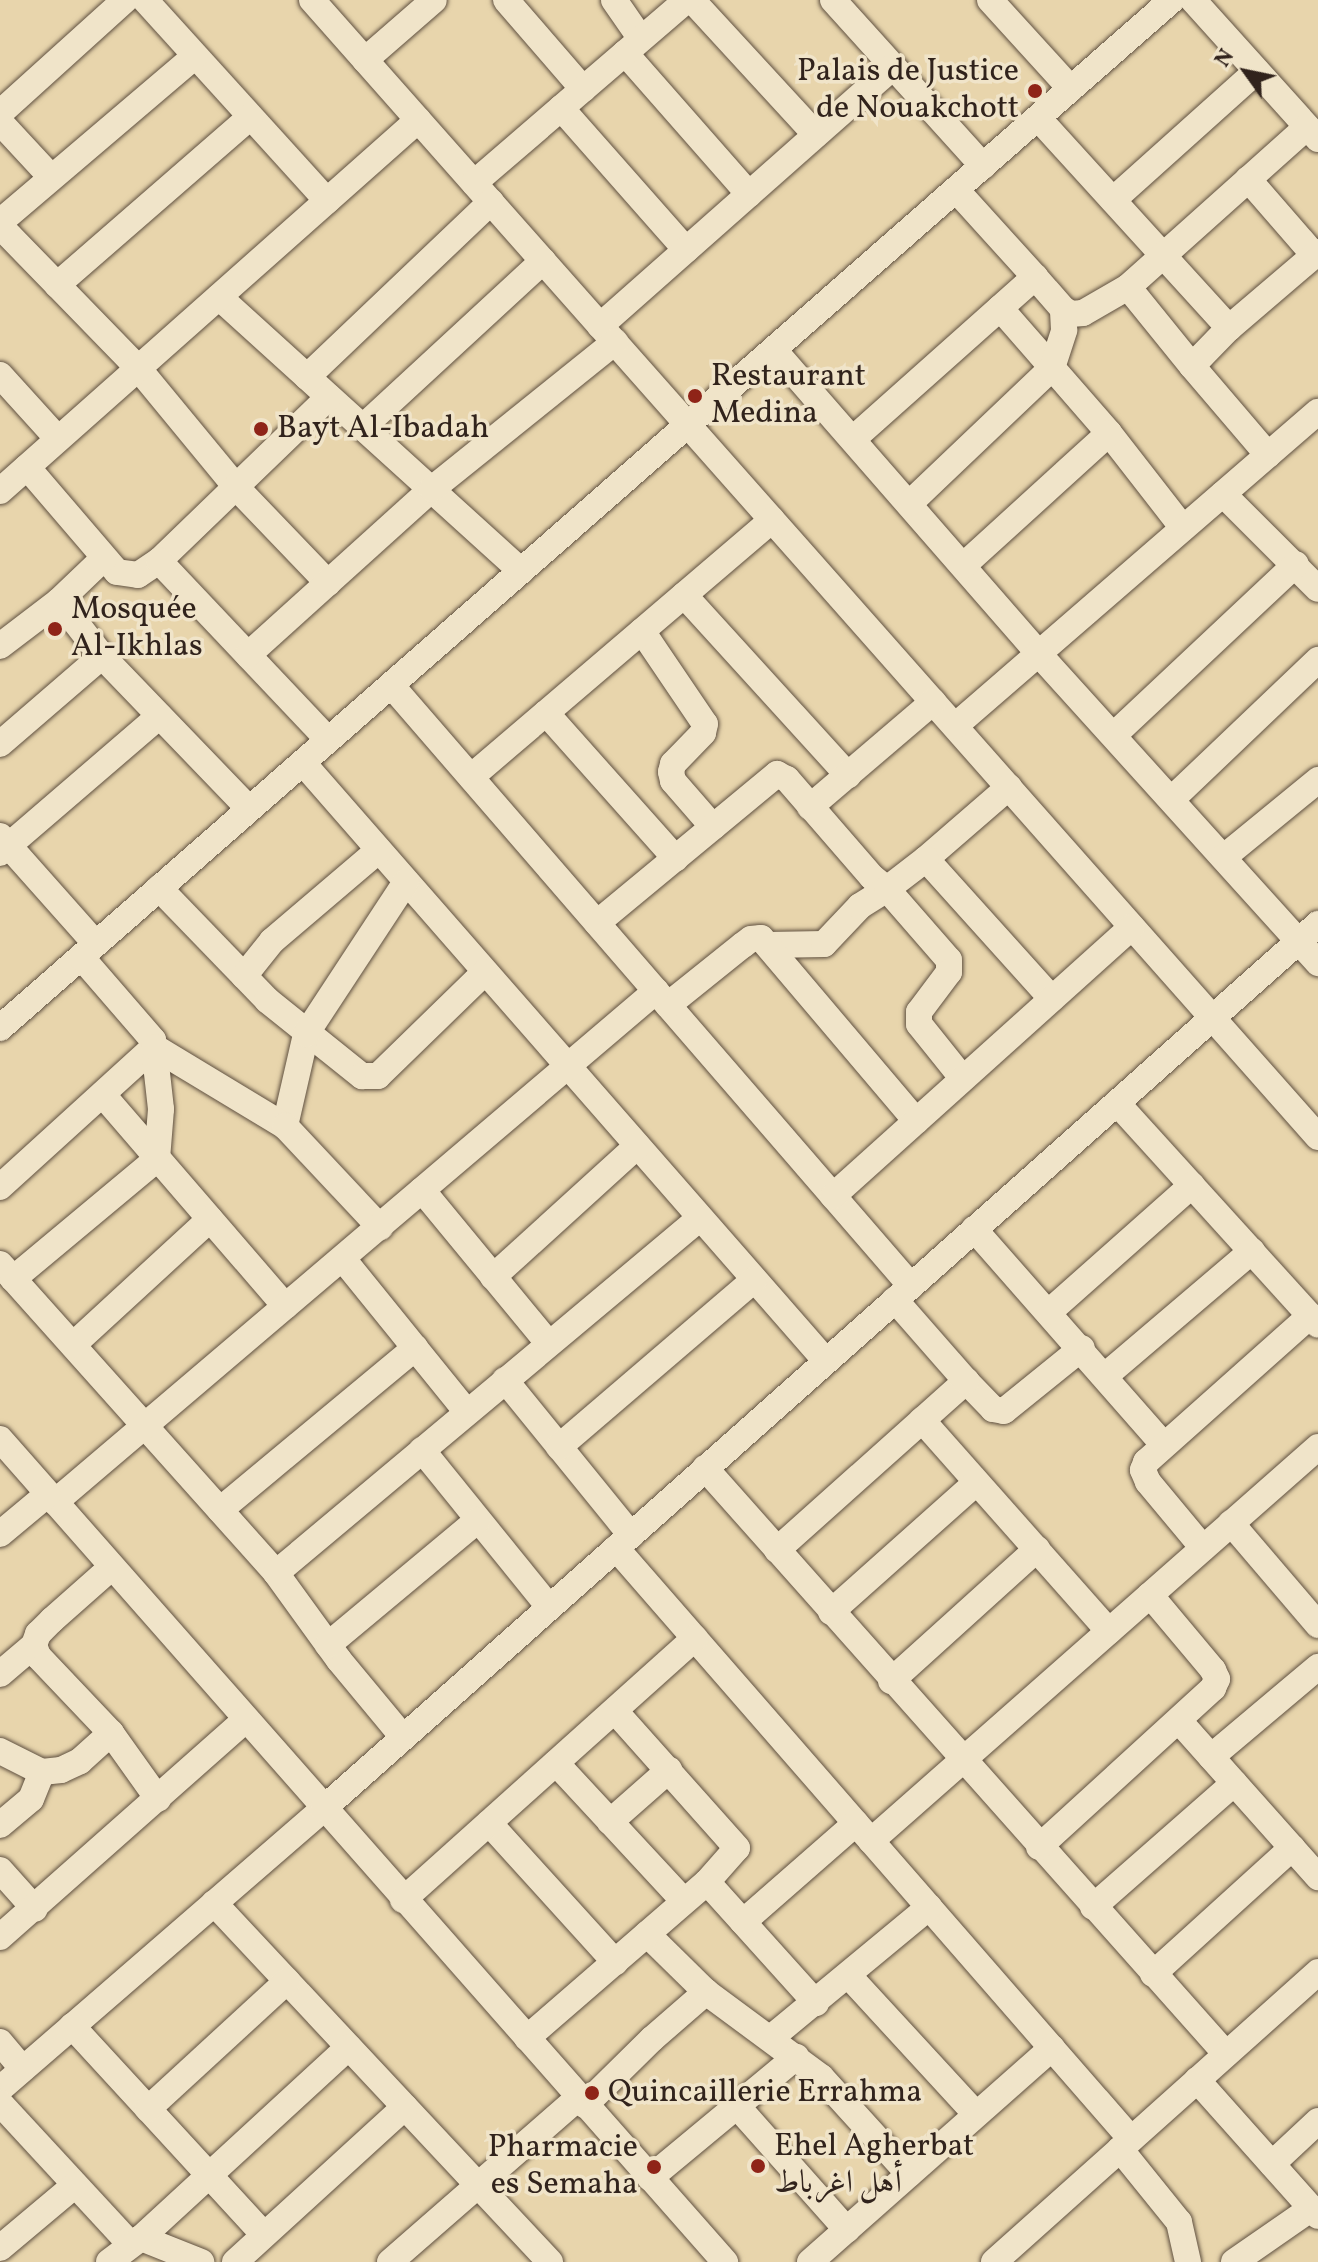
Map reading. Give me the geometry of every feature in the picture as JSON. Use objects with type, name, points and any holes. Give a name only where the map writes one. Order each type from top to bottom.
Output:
[{"type":"street","points":[[0,113],[125,0]]},
{"type":"street","points":[[145,0],[327,201]]},
{"type":"street","points":[[312,0],[1318,1137]]},
{"type":"street","points":[[365,60],[434,0]]},
{"type":"street","points":[[506,0],[583,89]]},
{"type":"street","points":[[614,0],[633,46],[749,194]]},
{"type":"street","points":[[474,183],[690,0],[816,135]]},
{"type":"street","points":[[833,0],[983,166]]},
{"type":"street","points":[[990,0],[1071,89]]},
{"type":"street","points":[[0,1028],[1172,0]]},
{"type":"street","points":[[956,190],[1063,309],[1071,314],[1083,313],[1128,287],[1248,179],[1313,133],[1193,0]]},
{"type":"street","points":[[195,56],[0,224],[138,368],[236,487],[328,583]]},
{"type":"street","points":[[248,655],[608,334],[686,250],[893,67]]},
{"type":"street","points":[[1113,200],[1257,71]]},
{"type":"street","points":[[561,108],[686,250]]},
{"type":"street","points":[[57,285],[250,117]]},
{"type":"street","points":[[1038,118],[1229,328]]},
{"type":"street","points":[[0,491],[418,120]]},
{"type":"street","points":[[0,122],[51,177]]},
{"type":"street","points":[[1192,366],[1229,328],[1316,254],[1248,179]]},
{"type":"street","points":[[307,377],[491,202]]},
{"type":"street","points":[[363,427],[543,261]]},
{"type":"street","points":[[853,439],[1035,277]]},
{"type":"street","points":[[1128,287],[1268,455]]},
{"type":"street","points":[[219,297],[521,571]]},
{"type":"street","points":[[1000,308],[1109,433],[1183,528]]},
{"type":"street","points":[[910,503],[1052,368],[1064,330],[1063,309]]},
{"type":"street","points":[[774,350],[1038,653],[1224,857],[1308,933],[1318,963]]},
{"type":"street","points":[[0,375],[58,439]]},
{"type":"street","points":[[27,467],[117,572],[138,575],[159,561],[329,397]]},
{"type":"street","points":[[955,726],[1268,455],[1314,423]]},
{"type":"street","points":[[964,565],[1109,433]]},
{"type":"street","points":[[1223,494],[1318,589]]},
{"type":"street","points":[[471,777],[772,520]]},
{"type":"street","points":[[0,646],[59,601],[104,558]]},
{"type":"street","points":[[159,561],[328,740]]},
{"type":"street","points":[[1115,734],[1296,564]]},
{"type":"street","points":[[684,595],[848,775]]},
{"type":"street","points":[[59,601],[102,656],[249,809]]},
{"type":"street","points":[[642,631],[705,724],[703,733],[673,764],[671,772],[673,781],[713,827]]},
{"type":"street","points":[[0,744],[102,656]]},
{"type":"street","points":[[1172,799],[1317,664]]},
{"type":"street","points":[[391,685],[833,1196],[966,1381],[993,1409],[1004,1411],[1082,1348]]},
{"type":"street","points":[[810,807],[933,702]]},
{"type":"street","points":[[546,713],[676,859]]},
{"type":"street","points":[[159,716],[3,845],[88,951],[153,1040],[161,1109],[157,1159],[7,1272],[276,1573],[328,1645],[403,1737]]},
{"type":"street","points":[[303,763],[826,1361]]},
{"type":"street","points":[[597,923],[777,774],[787,779],[949,960],[949,972],[919,1012],[919,1024],[963,1079]]},
{"type":"street","points":[[1224,857],[1318,780]]},
{"type":"street","points":[[768,945],[809,947],[824,944],[860,906],[926,859],[1009,787]]},
{"type":"street","points":[[244,976],[272,941],[379,850]]},
{"type":"street","points":[[926,859],[1052,999]]},
{"type":"street","points":[[285,1126],[306,1034],[406,882]]},
{"type":"street","points":[[159,888],[244,976],[306,1034],[362,1076],[378,1076],[485,972]]},
{"type":"street","points":[[833,1196],[1132,927]]},
{"type":"street","points":[[0,2089],[323,1809],[1308,933]]},
{"type":"street","points":[[0,1534],[146,1425],[567,1066],[751,939],[761,938],[768,945],[916,1121]]},
{"type":"street","points":[[0,1187],[154,1047]]},
{"type":"street","points":[[154,1047],[285,1126],[380,1227]]},
{"type":"street","points":[[103,1095],[285,1306]]},
{"type":"street","points":[[1117,1103],[1314,1320],[1163,1444],[1146,1462],[1143,1470],[1148,1482],[1203,1548]]},
{"type":"street","points":[[493,1277],[637,1146]]},
{"type":"street","points":[[1049,1312],[1192,1185]]},
{"type":"street","points":[[422,1190],[548,1343]]},
{"type":"street","points":[[276,1573],[700,1218]]},
{"type":"street","points":[[73,1345],[210,1219]]},
{"type":"street","points":[[974,1229],[1082,1348],[1163,1444]]},
{"type":"street","points":[[1105,1376],[1252,1251]]},
{"type":"street","points":[[343,1259],[467,1412]]},
{"type":"street","points":[[559,1447],[754,1280]]},
{"type":"street","points":[[220,1510],[415,1348]]},
{"type":"street","points":[[505,1380],[559,1447],[695,1638],[1052,2048],[1126,2144],[1179,2222],[1182,2259]]},
{"type":"street","points":[[777,1550],[966,1381]]},
{"type":"street","points":[[922,1420],[1109,1631]]},
{"type":"street","points":[[0,1439],[725,2262]]},
{"type":"street","points":[[743,1922],[962,1761],[1318,1447]]},
{"type":"street","points":[[422,1450],[549,1607]]},
{"type":"street","points":[[705,1468],[962,1761],[1226,2054]]},
{"type":"street","points":[[831,1612],[977,1482]]},
{"type":"street","points":[[328,1645],[478,1520]]},
{"type":"street","points":[[1231,1523],[1313,1610]]},
{"type":"street","points":[[891,1681],[1037,1549]]},
{"type":"street","points":[[0,1674],[34,1645],[38,1634],[52,1620],[112,1567]]},
{"type":"street","points":[[1039,1847],[1180,1722],[1217,1679],[1150,1595]]},
{"type":"street","points":[[403,1900],[695,1638]]},
{"type":"street","points":[[34,1645],[38,1656],[111,1733],[158,1799]]},
{"type":"street","points":[[1211,1757],[1318,1667]]},
{"type":"street","points":[[527,2038],[707,1882],[737,1848],[615,1711]]},
{"type":"street","points":[[0,1937],[245,1720]]},
{"type":"street","points":[[1180,1722],[1318,1877]]},
{"type":"street","points":[[0,1751],[42,1772],[61,1770],[80,1761],[111,1733]]},
{"type":"street","points":[[556,1763],[684,1901]]},
{"type":"street","points":[[610,1822],[669,1770]]},
{"type":"street","points":[[0,1825],[31,1799],[42,1772]]},
{"type":"street","points":[[1093,1907],[1234,1783]]},
{"type":"street","points":[[489,1823],[615,1962]]},
{"type":"street","points":[[1153,1974],[1292,1848]]},
{"type":"street","points":[[0,1870],[35,1909]]},
{"type":"street","points":[[707,1882],[816,2003]]},
{"type":"street","points":[[214,1903],[546,2261]]},
{"type":"street","points":[[772,2037],[929,1907]]},
{"type":"street","points":[[647,1934],[706,1992],[772,2037],[821,2077],[909,2174]]},
{"type":"street","points":[[994,2262],[1318,1972]]},
{"type":"street","points":[[848,1975],[976,2114]]},
{"type":"street","points":[[148,2109],[287,1981]]},
{"type":"street","points":[[390,2262],[706,1992]]},
{"type":"street","points":[[72,2026],[263,2234]]},
{"type":"street","points":[[0,2042],[23,2069]]},
{"type":"street","points":[[109,2262],[209,2176],[349,2047]]},
{"type":"street","points":[[810,2262],[1052,2048]]},
{"type":"street","points":[[650,2178],[796,2057]]},
{"type":"street","points":[[1197,2080],[1315,2212],[1234,2262]]},
{"type":"street","points":[[0,2103],[75,2185],[136,2241],[201,2262]]},
{"type":"street","points":[[736,2105],[847,2230]]},
{"type":"street","points":[[235,2262],[405,2107]]},
{"type":"street","points":[[1272,2164],[1318,2121]]},
{"type":"street","points":[[0,2248],[75,2185]]},
{"type":"place","name":"Palais de Justice de Nouakchott","points":[[1035,91]]},
{"type":"place","name":"Restaurant Medina","points":[[695,396]]},
{"type":"place","name":"Bayt Al-Ibadah","points":[[261,429]]},
{"type":"place","name":"Mosquée Al-Ikhlas","points":[[55,629]]},
{"type":"place","name":"Quincaillerie Errahma","points":[[592,2093]]},
{"type":"place","name":"Ehel Agherbat أهل اغرباط","points":[[758,2166]]},
{"type":"place","name":"Pharmacie es Semaha","points":[[654,2167]]}]
